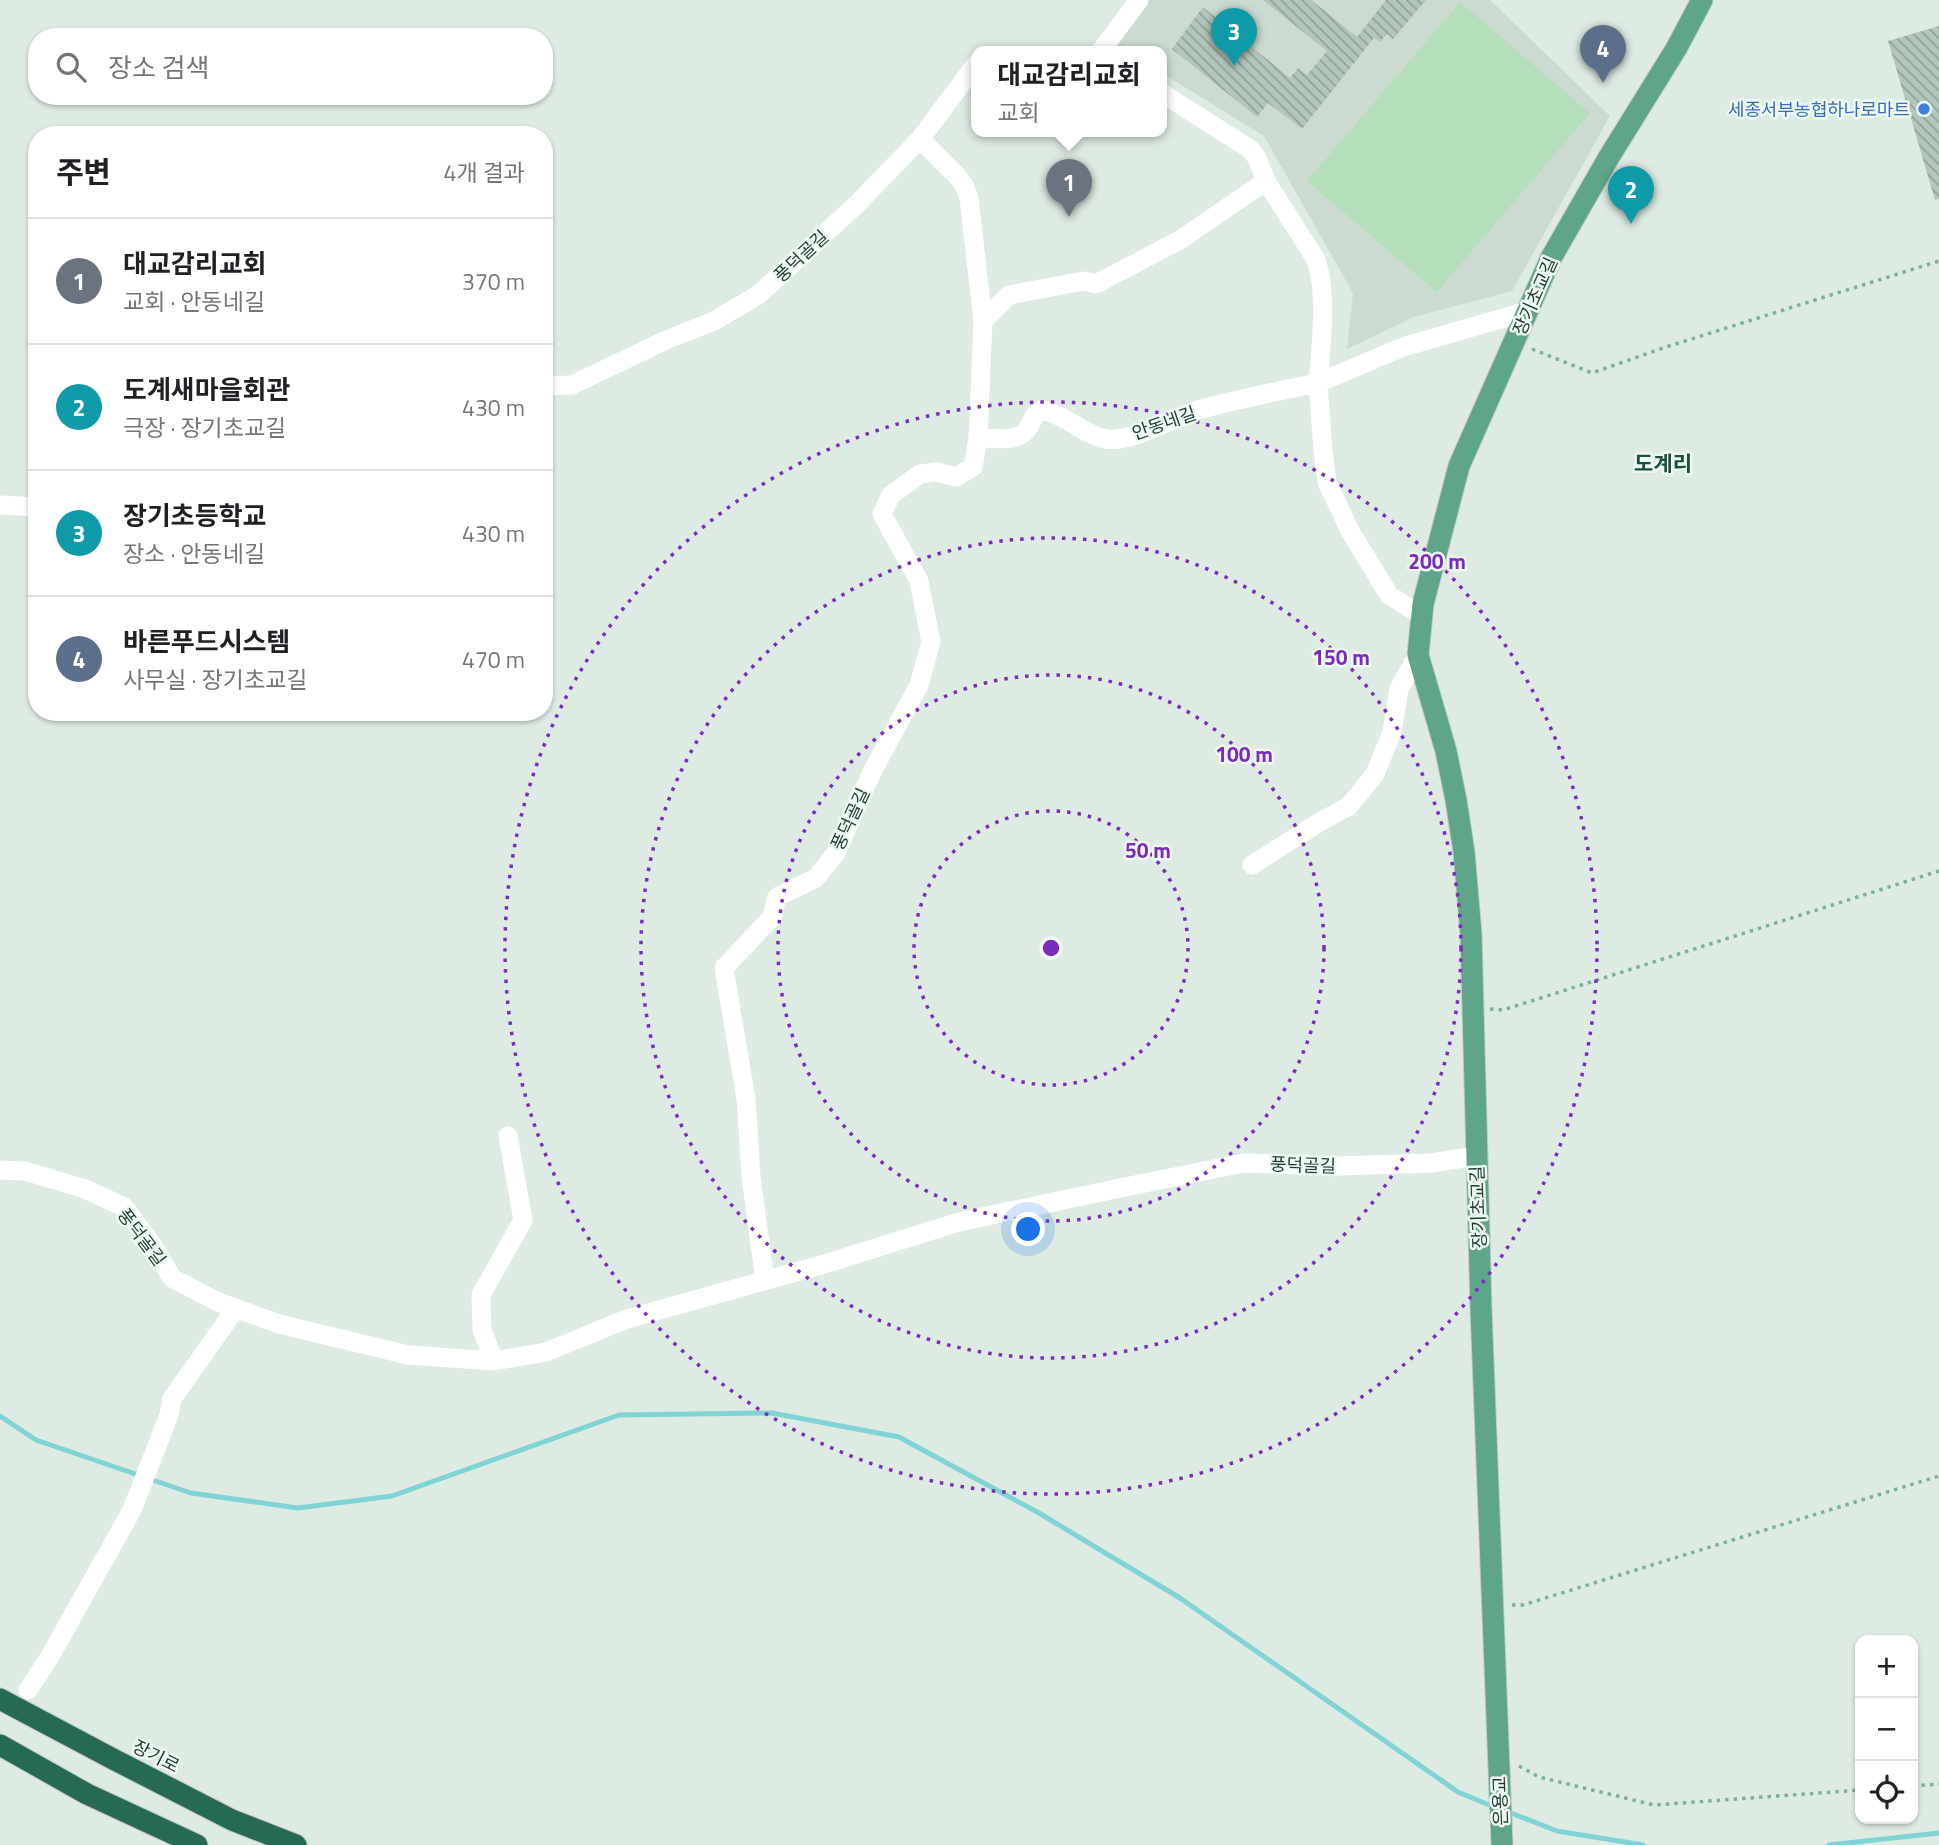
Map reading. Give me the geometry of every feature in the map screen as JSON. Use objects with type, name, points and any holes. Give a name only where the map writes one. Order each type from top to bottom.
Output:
[{"type":"highway","name":"장기로","points":[[0,1699],[232,1819],[296,1845]]},
{"type":"highway","points":[[0,1745],[87,1794],[197,1845]]},
{"type":"main road","name":"장기초교길","points":[[1499,1760],[1476,1156],[1471,934],[1464,852],[1456,800],[1446,751],[1418,655],[1423,604],[1459,466],[1551,258],[1676,49],[1702,0]]},
{"type":"main road","name":"은용교","points":[[1499,1760],[1502,1841]]},
{"type":"street","points":[[1105,46],[1139,0]]},
{"type":"street","points":[[971,71],[919,139],[964,185],[969,198],[983,320],[978,438]]},
{"type":"street","points":[[1167,96],[1250,149],[1266,181],[1320,268],[1323,327],[1318,383],[1327,482],[1350,531],[1390,594],[1422,616]]},
{"type":"street","name":"풍덕골길","points":[[553,386],[572,385],[666,340],[714,321],[758,295],[855,206],[919,139]]},
{"type":"street","points":[[983,320],[1009,295],[1084,281],[1096,284],[1180,240],[1266,181]]},
{"type":"street","name":"안동네길","points":[[978,438],[1017,437],[1024,434],[1032,418],[1042,410],[1103,439],[1134,435],[1195,411],[1318,383],[1403,347],[1528,311]]},
{"type":"street","name":"풍덕골길","points":[[765,1281],[751,1177],[746,1099],[724,968],[772,917],[777,897],[816,878],[836,853],[872,772],[919,685],[931,642],[919,581],[882,514],[891,495],[920,474],[937,472],[956,477],[973,467],[978,438]]},
{"type":"street","points":[[0,505],[28,507]]},
{"type":"street","name":"장기초교길","points":[[1252,865],[1349,806],[1375,774],[1392,732],[1399,689],[1418,655]]},
{"type":"street","points":[[494,1361],[482,1330],[481,1295],[523,1220],[508,1136]]},
{"type":"street","name":"풍덕골길","points":[[0,1170],[25,1171],[85,1189],[124,1207],[172,1278],[218,1302],[279,1324],[408,1355],[494,1361],[546,1352],[627,1319],[821,1265],[959,1222],[1244,1163],[1353,1166],[1432,1163],[1476,1156]]},
{"type":"street","points":[[28,1690],[49,1658],[132,1510],[169,1415],[172,1399],[236,1308]]},
{"type":"path","points":[[1514,342],[1592,373],[1679,342],[1939,261]]},
{"type":"path","points":[[1474,1008],[1503,1010],[1939,870]]},
{"type":"path","points":[[1493,1605],[1524,1605],[1939,1476]]},
{"type":"path","points":[[1499,1760],[1539,1777],[1654,1805],[1855,1790]]},
{"type":"path","points":[[1918,1786],[1939,1784]]},
{"type":"shaded area","points":[[1145,0],[1490,0],[1610,116],[1512,291],[1414,317],[1347,349],[1353,293],[1264,136],[1167,76],[1167,46],[1113,44]]},
{"type":"green space","points":[[1460,2],[1590,113],[1437,292],[1307,181]]},
{"type":"building","points":[[1263,0],[1311,0],[1357,37],[1386,0],[1426,0],[1393,39],[1387,34],[1380,42],[1374,38],[1302,129],[1268,103],[1257,117],[1172,49],[1203,7],[1290,78],[1298,68],[1307,75],[1327,51]]},
{"type":"building","name":"세종서부농협하나로마트","points":[[1939,26],[1939,199],[1935,200],[1888,41]]},
{"type":"waterway","points":[[0,1416],[36,1440],[191,1493],[298,1508],[392,1496],[619,1415],[772,1413],[899,1437],[1039,1513],[1180,1598],[1458,1792],[1494,1807]]},
{"type":"waterway","points":[[1506,1811],[1557,1831],[1643,1845]]},
{"type":"waterway","points":[[1829,1845],[1939,1833]]},
{"type":"place","name":"장기초등학교","points":[[1234,66]]},
{"type":"place","name":"바른푸드시스템","points":[[1603,83]]},
{"type":"place","name":"세종서부농협하나로마트","points":[[1924,109]]},
{"type":"place","name":"대교감리교회","points":[[1069,217]]},
{"type":"place","name":"도계새마을회관","points":[[1631,224]]},
{"type":"district","name":"도계리","points":[[1663,463]]}]
